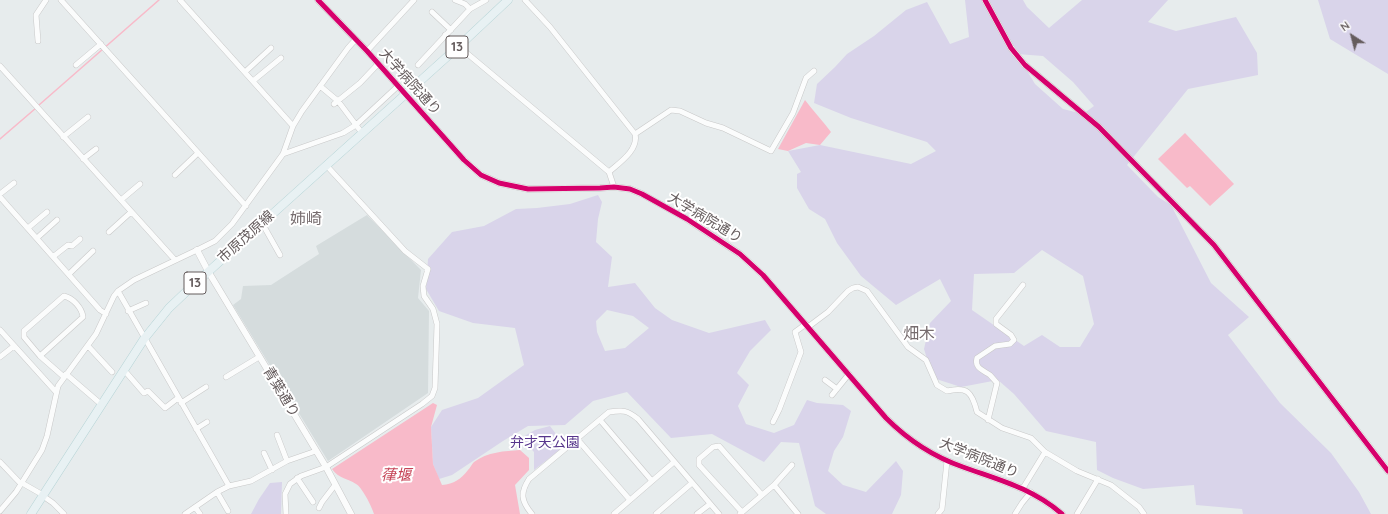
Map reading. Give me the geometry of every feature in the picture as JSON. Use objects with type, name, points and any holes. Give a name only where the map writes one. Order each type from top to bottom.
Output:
[{"type":"main road","name":"市原茂原線","points":[[31,514],[144,339],[179,298],[508,0]]},
{"type":"street","points":[[38,41],[36,15],[46,0]]},
{"type":"street","points":[[61,0],[246,206]]},
{"type":"street","points":[[180,0],[293,126]]},
{"type":"street","name":"大学病院通り","points":[[318,0],[367,51],[464,160],[481,175],[498,184],[528,189],[600,188],[614,186],[630,189],[687,219],[740,254],[763,275],[898,429],[923,448],[947,460],[1023,488],[1051,504],[1062,514]]},
{"type":"street","points":[[367,51],[414,0]]},
{"type":"street","points":[[455,0],[465,4],[470,9]]},
{"type":"street","points":[[418,65],[470,9],[485,0]]},
{"type":"street","points":[[525,0],[550,27],[635,134],[635,145],[631,151],[609,172]]},
{"type":"street","points":[[985,0],[1011,48],[1025,65],[1099,126],[1214,245],[1388,471]]},
{"type":"street","points":[[432,12],[450,30]]},
{"type":"street","points":[[445,35],[609,172],[614,186]]},
{"type":"street","points":[[0,511],[21,484],[42,450],[47,436],[58,386],[96,334],[114,296],[118,291],[134,280],[214,241],[232,224],[283,154],[293,126],[302,111],[356,39]]},
{"type":"street","points":[[76,65],[100,44]]},
{"type":"street","points":[[245,72],[271,48]]},
{"type":"street","points":[[254,81],[281,58]]},
{"type":"street","points":[[336,103],[360,83],[378,64]]},
{"type":"street","points":[[0,66],[175,260]]},
{"type":"street","points":[[635,134],[671,110],[680,111],[706,123],[723,128],[771,151],[792,113],[806,78],[814,71]]},
{"type":"street","points":[[320,86],[356,124],[362,133]]},
{"type":"street","points":[[283,154],[343,133],[356,124],[398,86]]},
{"type":"street","points":[[63,137],[88,117]]},
{"type":"street","points":[[83,159],[96,148]]},
{"type":"street","points":[[175,175],[198,153]]},
{"type":"street","points":[[286,514],[285,499],[287,489],[297,478],[326,467],[432,396],[435,388],[437,324],[433,309],[424,296],[423,286],[428,269],[405,251],[326,165]]},
{"type":"street","points":[[0,194],[14,183]]},
{"type":"street","points":[[121,200],[140,184]]},
{"type":"street","points":[[0,197],[54,256],[100,310],[106,314]]},
{"type":"street","points":[[28,228],[47,212]]},
{"type":"street","points":[[109,232],[131,212]]},
{"type":"street","points":[[37,238],[57,220]]},
{"type":"street","points":[[262,223],[280,255]]},
{"type":"street","points":[[54,256],[68,245],[72,246],[80,239]]},
{"type":"street","name":"青葉通り","points":[[197,250],[259,357],[326,467],[351,514]]},
{"type":"street","points":[[69,274],[93,251]]},
{"type":"street","points":[[988,420],[997,383],[991,376],[979,368],[976,362],[977,358],[995,346],[1010,344],[1014,340],[1012,335],[996,324],[996,319],[1023,285]]},
{"type":"street","points":[[773,422],[801,352],[795,332],[828,312],[848,291],[854,288],[861,288],[867,291],[908,346],[926,360],[937,385],[947,391],[959,388],[966,391],[974,403],[977,412],[988,420],[1002,428],[1031,438],[1045,452],[1077,471],[1111,485],[1139,507],[1144,514]]},
{"type":"street","points":[[118,291],[229,486]]},
{"type":"street","points":[[40,356],[83,317],[82,312],[69,297],[64,296],[24,331],[24,337],[40,356],[102,405]]},
{"type":"street","points":[[128,310],[146,304]]},
{"type":"street","points":[[0,330],[56,392]]},
{"type":"street","points":[[0,357],[14,346]]},
{"type":"street","points":[[88,346],[112,372]]},
{"type":"street","points":[[226,377],[259,357]]},
{"type":"street","points":[[124,370],[144,393],[148,391],[165,408],[206,387]]},
{"type":"street","points":[[832,395],[849,374]]},
{"type":"street","points":[[825,380],[837,389]]},
{"type":"street","points":[[532,514],[524,503],[522,496],[524,487],[529,479],[578,440],[609,412],[621,410],[630,412],[638,419],[719,514]]},
{"type":"street","points":[[600,420],[652,481]]},
{"type":"street","points":[[196,429],[207,422]]},
{"type":"street","points":[[277,435],[287,461]]},
{"type":"street","points":[[578,440],[630,500]]},
{"type":"street","points":[[762,495],[719,446],[713,447],[699,459],[699,465],[741,513],[774,485],[792,465]]},
{"type":"street","points":[[185,514],[217,492],[229,486],[251,481],[287,461],[316,451]]},
{"type":"street","points":[[1023,488],[1045,452]]},
{"type":"street","points":[[264,453],[272,470]]},
{"type":"street","points":[[938,514],[942,509],[947,460]]},
{"type":"street","points":[[0,462],[21,484],[43,496],[64,514]]},
{"type":"street","points":[[614,514],[674,462]]},
{"type":"street","points":[[297,478],[312,502]]},
{"type":"street","points":[[1077,514],[1098,479]]},
{"type":"street","points":[[656,514],[692,483]]},
{"type":"street","points":[[319,508],[335,485]]},
{"type":"street","points":[[774,485],[798,514]]},
{"type":"street","points":[[217,492],[228,511]]},
{"type":"street","points":[[1015,514],[1022,502],[1031,492]]},
{"type":"street","points":[[698,514],[710,504]]},
{"type":"street","points":[[195,507],[200,514]]},
{"type":"street","points":[[54,514],[58,509]]},
{"type":"shaded area","points":[[367,215],[421,270],[418,298],[429,311],[428,393],[328,461],[233,305],[241,299],[243,286],[271,285],[319,254],[316,246]]},
{"type":"green space","points":[[965,0],[1023,0],[1027,7],[1049,28],[1082,0],[1168,0],[1148,22],[1176,31],[1236,17],[1257,53],[1258,75],[1188,89],[1127,165],[1158,197],[1171,205],[1211,283],[1249,317],[1228,335],[1280,403],[1331,453],[1359,492],[1371,514],[1243,514],[1242,509],[1196,505],[1194,485],[1143,489],[1113,478],[1097,470],[1096,442],[1046,431],[1014,394],[998,380],[961,387],[933,378],[924,349],[930,323],[951,301],[940,279],[896,305],[861,276],[837,243],[825,219],[809,209],[797,188],[797,174],[801,172],[788,151],[820,145],[911,164],[936,151],[927,142],[851,118],[814,103],[817,84],[847,54],[874,36],[906,10],[927,2],[950,44],[969,37]],"holes":[[[1017,54],[1043,56],[1073,82],[1094,106],[1083,114],[1063,109],[1035,84]],[[1042,250],[1083,276],[1094,324],[1080,347],[1060,347],[1042,335],[1024,346],[972,310],[974,274],[1014,273]]]},
{"type":"green space","points":[[1318,0],[1388,0],[1388,74],[1330,39]]},
{"type":"green space","points":[[598,195],[602,202],[598,219],[596,242],[612,257],[608,287],[635,283],[655,308],[672,320],[709,333],[765,320],[771,330],[750,351],[737,373],[749,385],[738,406],[746,424],[774,433],[794,425],[807,400],[817,403],[843,405],[851,411],[843,437],[834,451],[828,471],[843,485],[866,492],[896,461],[903,471],[901,495],[892,514],[826,514],[815,506],[799,443],[781,442],[764,462],[712,434],[671,438],[627,392],[593,401],[565,425],[528,426],[452,475],[439,479],[433,464],[431,427],[442,410],[478,398],[524,365],[515,328],[473,323],[439,311],[426,289],[428,259],[452,232],[484,226],[516,209],[570,204]],"holes":[[[607,310],[633,316],[649,328],[625,348],[605,351],[597,332],[596,321]]]},
{"type":"green space","name":"弁才天公園","points":[[550,426],[565,446],[534,470],[534,452],[521,438],[535,430]]},
{"type":"green space","points":[[282,482],[281,514],[251,514],[270,483]]},
{"type":"water","points":[[805,100],[831,132],[820,145],[806,143],[788,151],[778,149]]},
{"type":"water","points":[[1185,133],[1234,184],[1210,206],[1190,186],[1187,188],[1158,159]]},
{"type":"water","name":"葎堰","points":[[433,403],[437,405],[431,427],[433,464],[442,485],[450,484],[460,478],[474,462],[485,456],[520,450],[529,458],[529,470],[515,485],[520,514],[374,514],[361,489],[353,482],[340,477],[332,469]]},
{"type":"waterway","points":[[39,105],[159,0]]},
{"type":"waterway","points":[[0,139],[36,108]]},
{"type":"cycle path","points":[[318,0],[367,51],[464,160],[481,175],[499,183],[528,189],[614,187],[630,189],[687,219],[740,254],[763,275],[886,418],[903,434],[932,453],[952,463],[1027,491],[1051,505],[1062,514]]},
{"type":"cycle path","points":[[985,0],[1011,48],[1025,65],[1099,127],[1214,245],[1388,471]]},
{"type":"district","name":"姉崎","points":[[306,219]]},
{"type":"district","name":"畑木","points":[[919,334]]}]
